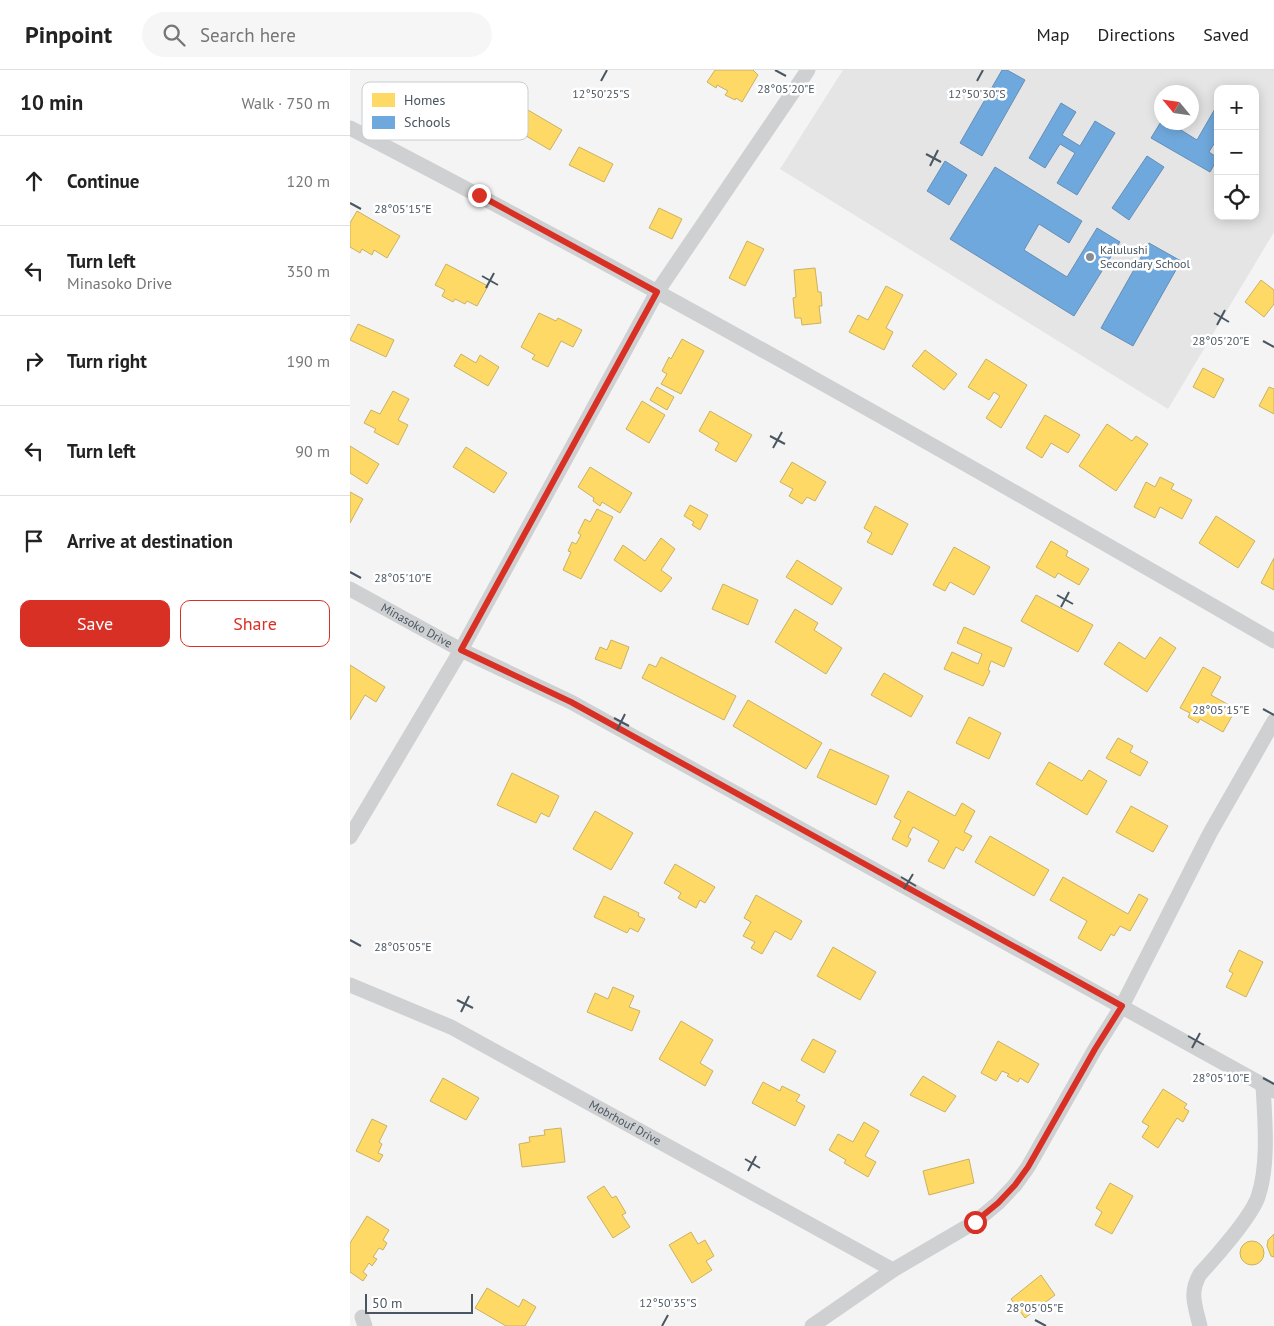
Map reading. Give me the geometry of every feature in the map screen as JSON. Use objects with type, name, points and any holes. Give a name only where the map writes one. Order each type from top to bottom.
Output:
[{"type":"street","points":[[350,837],[461,650],[657,292],[808,70]]},
{"type":"street","points":[[350,128],[362,134]]},
{"type":"street","points":[[373,140],[479,195],[945,451],[1274,641]]},
{"type":"street","name":"Minasoko Drive","points":[[350,589],[461,650],[571,702],[1269,1089]]},
{"type":"street","points":[[812,1326],[893,1270],[975,1222],[998,1203],[1015,1185],[1032,1160],[1095,1049],[1122,1006],[1210,833],[1274,722]]},
{"type":"street","name":"Mobrhouf Drive","points":[[350,985],[451,1027],[893,1270]]},
{"type":"street","points":[[1200,1326],[1193,1296],[1194,1284],[1247,1216],[1257,1199],[1262,1182],[1269,1089]]},
{"type":"shaded area","name":"Kalulushi Secondary School","points":[[843,70],[1274,70],[1274,232],[1168,409],[780,169]]},
{"type":"building: Homes","points":[[715,70],[753,70],[758,75],[742,102],[725,95],[728,91],[717,85],[716,88],[707,82]]},
{"type":"building: Homes","points":[[528,110],[562,130],[550,150],[528,137]]},
{"type":"building: Homes","points":[[579,147],[613,164],[604,182],[569,165]]},
{"type":"building: Homes","points":[[659,208],[682,219],[672,239],[649,228]]},
{"type":"building: Homes","points":[[357,211],[400,236],[387,258],[374,250],[372,255],[362,249],[360,253],[350,247],[350,223]]},
{"type":"building: Homes","points":[[747,241],[764,249],[745,286],[729,278]]},
{"type":"building: Homes","points":[[446,264],[488,286],[477,306],[467,301],[465,304],[455,299],[453,302],[442,296],[445,290],[435,285]]},
{"type":"building: Homes","points":[[815,268],[818,292],[821,292],[822,306],[819,306],[821,323],[802,325],[801,318],[795,318],[793,298],[796,297],[794,270]]},
{"type":"building: Homes","points":[[1261,280],[1274,290],[1274,304],[1264,317],[1245,302]]},
{"type":"building: Homes","points":[[886,286],[903,295],[886,328],[893,332],[884,350],[849,332],[858,315],[868,320]]},
{"type":"building: Homes","points":[[539,313],[556,321],[558,318],[582,330],[573,347],[561,341],[548,367],[532,359],[535,355],[521,347]]},
{"type":"building: Homes","points":[[358,324],[394,340],[386,357],[350,340]]},
{"type":"building: Homes","points":[[682,339],[704,351],[681,394],[661,384],[667,374],[662,371]]},
{"type":"building: Homes","points":[[925,350],[957,374],[944,390],[912,366]]},
{"type":"building: Homes","points":[[461,354],[476,363],[480,355],[499,367],[488,386],[454,366]]},
{"type":"building: Homes","points":[[986,359],[1027,385],[1001,428],[986,418],[1000,396],[994,392],[989,400],[968,387]]},
{"type":"building: Homes","points":[[1203,368],[1224,379],[1214,398],[1193,387]]},
{"type":"building: Homes","points":[[657,387],[674,397],[667,410],[650,400]]},
{"type":"building: Homes","points":[[1269,387],[1274,389],[1274,414],[1259,406]]},
{"type":"building: Homes","points":[[393,391],[409,399],[398,420],[408,425],[398,445],[374,432],[376,429],[364,423],[371,410],[380,414]]},
{"type":"building: Homes","points":[[642,401],[665,415],[649,443],[626,429]]},
{"type":"building: Homes","points":[[710,411],[752,435],[736,462],[715,450],[719,443],[699,431]]},
{"type":"building: Homes","points":[[1045,415],[1080,435],[1068,453],[1051,443],[1042,458],[1026,448]]},
{"type":"building: Homes","points":[[1107,424],[1132,441],[1136,436],[1148,444],[1116,491],[1079,466]]},
{"type":"building: Homes","points":[[350,446],[379,464],[367,484],[350,473]]},
{"type":"building: Homes","points":[[466,447],[507,473],[494,493],[453,467]]},
{"type":"building: Homes","points":[[792,462],[826,482],[815,501],[807,497],[802,504],[789,496],[793,489],[780,482]]},
{"type":"building: Homes","points":[[590,467],[632,493],[620,513],[602,502],[600,506],[593,501],[594,498],[578,487]]},
{"type":"building: Homes","points":[[1160,477],[1174,484],[1171,489],[1192,500],[1182,519],[1160,507],[1155,518],[1134,507],[1146,482],[1155,487]]},
{"type":"building: Homes","points":[[350,492],[363,499],[350,523]]},
{"type":"building: Homes","points":[[690,505],[708,515],[700,530],[692,525],[694,522],[684,516]]},
{"type":"building: Homes","points":[[875,506],[908,524],[892,555],[867,542],[872,533],[864,528]]},
{"type":"building: Homes","points":[[597,509],[613,517],[581,579],[563,570],[571,552],[568,551],[572,542],[576,544],[581,535],[578,533],[585,519],[590,522]]},
{"type":"building: Homes","points":[[1216,516],[1255,541],[1238,568],[1199,543]]},
{"type":"building: Homes","points":[[661,538],[675,549],[661,570],[672,578],[661,592],[614,560],[623,545],[645,561]]},
{"type":"building: Homes","points":[[1051,541],[1068,551],[1066,556],[1089,569],[1079,585],[1058,573],[1055,578],[1036,567]]},
{"type":"building: Homes","points":[[954,547],[990,567],[974,595],[950,582],[945,591],[933,585]]},
{"type":"building: Homes","points":[[1274,558],[1274,590],[1261,583]]},
{"type":"building: Homes","points":[[797,560],[842,588],[832,605],[786,577]]},
{"type":"building: Homes","points":[[723,584],[758,600],[748,625],[712,609]]},
{"type":"building: Homes","points":[[1036,595],[1093,625],[1078,652],[1021,621]]},
{"type":"building: Homes","points":[[795,609],[818,623],[814,630],[842,648],[826,674],[775,642]]},
{"type":"building: Homes","points":[[964,627],[1012,648],[1004,667],[991,661],[988,670],[990,671],[983,686],[944,669],[952,652],[978,664],[982,654],[957,643]]},
{"type":"building: Homes","points":[[1160,637],[1176,648],[1147,692],[1104,664],[1119,642],[1145,659]]},
{"type":"building: Homes","points":[[611,640],[629,647],[621,669],[595,659],[600,647],[607,650]]},
{"type":"building: Homes","points":[[661,657],[736,696],[724,720],[642,678],[649,664],[656,667]]},
{"type":"building: Homes","points":[[350,665],[385,687],[376,702],[365,695],[350,720]]},
{"type":"building: Homes","points":[[1203,667],[1221,677],[1211,695],[1236,709],[1223,732],[1200,719],[1198,723],[1188,717],[1190,713],[1180,708]]},
{"type":"building: Homes","points":[[884,673],[923,696],[911,717],[871,695]]},
{"type":"building: Homes","points":[[748,700],[822,743],[806,769],[733,726]]},
{"type":"building: Homes","points":[[969,717],[1001,733],[989,759],[956,743]]},
{"type":"building: Homes","points":[[1118,738],[1133,746],[1130,752],[1148,762],[1140,776],[1106,758]]},
{"type":"building: Homes","points":[[830,749],[889,776],[876,805],[817,777]]},
{"type":"building: Homes","points":[[1049,762],[1082,781],[1089,770],[1107,781],[1087,815],[1036,784]]},
{"type":"building: Homes","points":[[512,773],[559,796],[549,817],[541,813],[536,823],[497,805]]},
{"type":"building: Homes","points":[[908,791],[955,816],[962,803],[975,811],[964,832],[972,836],[963,851],[956,847],[944,869],[928,861],[939,841],[913,827],[908,837],[911,839],[907,847],[892,839],[901,821],[894,817]]},
{"type":"building: Homes","points":[[1131,806],[1168,826],[1153,852],[1116,832]]},
{"type":"building: Homes","points":[[595,811],[633,833],[611,870],[573,849]]},
{"type":"building: Homes","points":[[990,836],[1049,870],[1034,896],[975,862]]},
{"type":"building: Homes","points":[[675,864],[715,887],[705,903],[700,900],[696,908],[678,898],[681,893],[664,883]]},
{"type":"building: Homes","points":[[1063,877],[1128,914],[1139,894],[1148,899],[1130,931],[1120,926],[1114,936],[1111,934],[1101,951],[1078,938],[1087,921],[1050,900]]},
{"type":"building: Homes","points":[[756,895],[802,921],[791,940],[775,931],[762,954],[751,948],[755,942],[743,936],[751,922],[744,918]]},
{"type":"building: Homes","points":[[604,896],[639,913],[638,916],[645,919],[638,932],[630,928],[627,933],[594,917]]},
{"type":"building: Homes","points":[[833,947],[876,972],[860,1000],[817,976]]},
{"type":"building: Homes","points":[[1239,950],[1263,962],[1246,997],[1226,987],[1233,973],[1229,971]]},
{"type":"building: Homes","points":[[613,987],[634,996],[629,1007],[640,1011],[632,1031],[587,1012],[595,993],[608,999]]},
{"type":"building: Homes","points":[[681,1021],[713,1040],[700,1063],[713,1071],[705,1086],[659,1059]]},
{"type":"building: Homes","points":[[813,1039],[836,1051],[824,1073],[801,1060]]},
{"type":"building: Homes","points":[[998,1041],[1039,1064],[1028,1083],[1020,1078],[1018,1082],[1002,1071],[996,1081],[981,1073]]},
{"type":"building: Homes","points":[[923,1076],[956,1096],[945,1112],[910,1095]]},
{"type":"building: Homes","points":[[443,1078],[479,1098],[466,1120],[430,1101]]},
{"type":"building: Homes","points":[[763,1082],[780,1091],[782,1086],[800,1095],[796,1101],[805,1106],[795,1126],[752,1103]]},
{"type":"building: Homes","points":[[1163,1089],[1187,1104],[1184,1108],[1189,1111],[1183,1122],[1177,1118],[1158,1148],[1142,1137],[1149,1126],[1142,1122]]},
{"type":"building: Homes","points":[[372,1119],[387,1126],[379,1142],[382,1144],[378,1153],[383,1155],[379,1162],[356,1151]]},
{"type":"building: Homes","points":[[864,1122],[879,1131],[865,1156],[876,1162],[868,1177],[844,1163],[846,1160],[829,1150],[838,1134],[853,1142]]},
{"type":"building: Homes","points":[[561,1128],[565,1162],[522,1167],[519,1144],[530,1142],[529,1137],[545,1135],[544,1130]]},
{"type":"building: Homes","points":[[969,1159],[974,1183],[929,1195],[923,1171]]},
{"type":"building: Homes","points":[[1110,1183],[1133,1196],[1112,1234],[1095,1225],[1102,1212],[1096,1208]]},
{"type":"building: Homes","points":[[604,1186],[612,1198],[616,1196],[626,1213],[622,1215],[630,1227],[613,1238],[587,1197]]},
{"type":"building: Homes","points":[[367,1216],[389,1230],[383,1240],[387,1243],[383,1250],[379,1248],[373,1257],[377,1259],[372,1266],[369,1263],[363,1272],[367,1275],[363,1281],[350,1272],[350,1243]]},
{"type":"building: Homes","points":[[691,1232],[698,1244],[705,1240],[714,1256],[706,1261],[712,1270],[692,1283],[669,1245]]},
{"type":"building: Homes","points":[[1274,1234],[1274,1257],[1271,1256],[1267,1246],[1268,1240]]},
{"type":"building: Homes","points":[[1252,1241],[1261,1244],[1264,1253],[1261,1262],[1252,1265],[1243,1262],[1240,1253],[1243,1244]]},
{"type":"building: Homes","points":[[1041,1275],[1055,1295],[1025,1318],[1011,1299]]},
{"type":"building: Homes","points":[[487,1288],[519,1307],[523,1299],[536,1307],[525,1326],[506,1326],[475,1308]]},
{"type":"building: Schools","points":[[1002,70],[1007,70],[1025,80],[982,156],[960,143]]},
{"type":"building: Schools","points":[[1061,103],[1076,112],[1062,135],[1080,146],[1095,121],[1115,133],[1077,195],[1057,183],[1075,153],[1060,144],[1045,168],[1029,158]]},
{"type":"building: Schools","points":[[1214,110],[1214,144],[1209,152],[1214,155],[1214,165],[1210,172],[1151,138],[1156,130],[1181,130],[1197,140]]},
{"type":"building: Schools","points":[[1147,156],[1164,167],[1129,220],[1112,208]]},
{"type":"building: Schools","points":[[945,161],[967,175],[949,205],[927,191]]},
{"type":"building: Schools","points":[[995,167],[1082,221],[1069,243],[1039,224],[1024,250],[1067,277],[1097,228],[1120,242],[1074,316],[950,239]]},
{"type":"building: Schools","points":[[1149,243],[1181,261],[1133,346],[1101,328]]},
{"type":"place","name":"Kalulushi Secondary School","points":[[1090,257]]},
{"type":"route","points":[[479,195],[657,292],[461,650],[571,702],[1122,1006],[1095,1049],[1028,1167],[1015,1185],[998,1203],[975,1222]]}]
